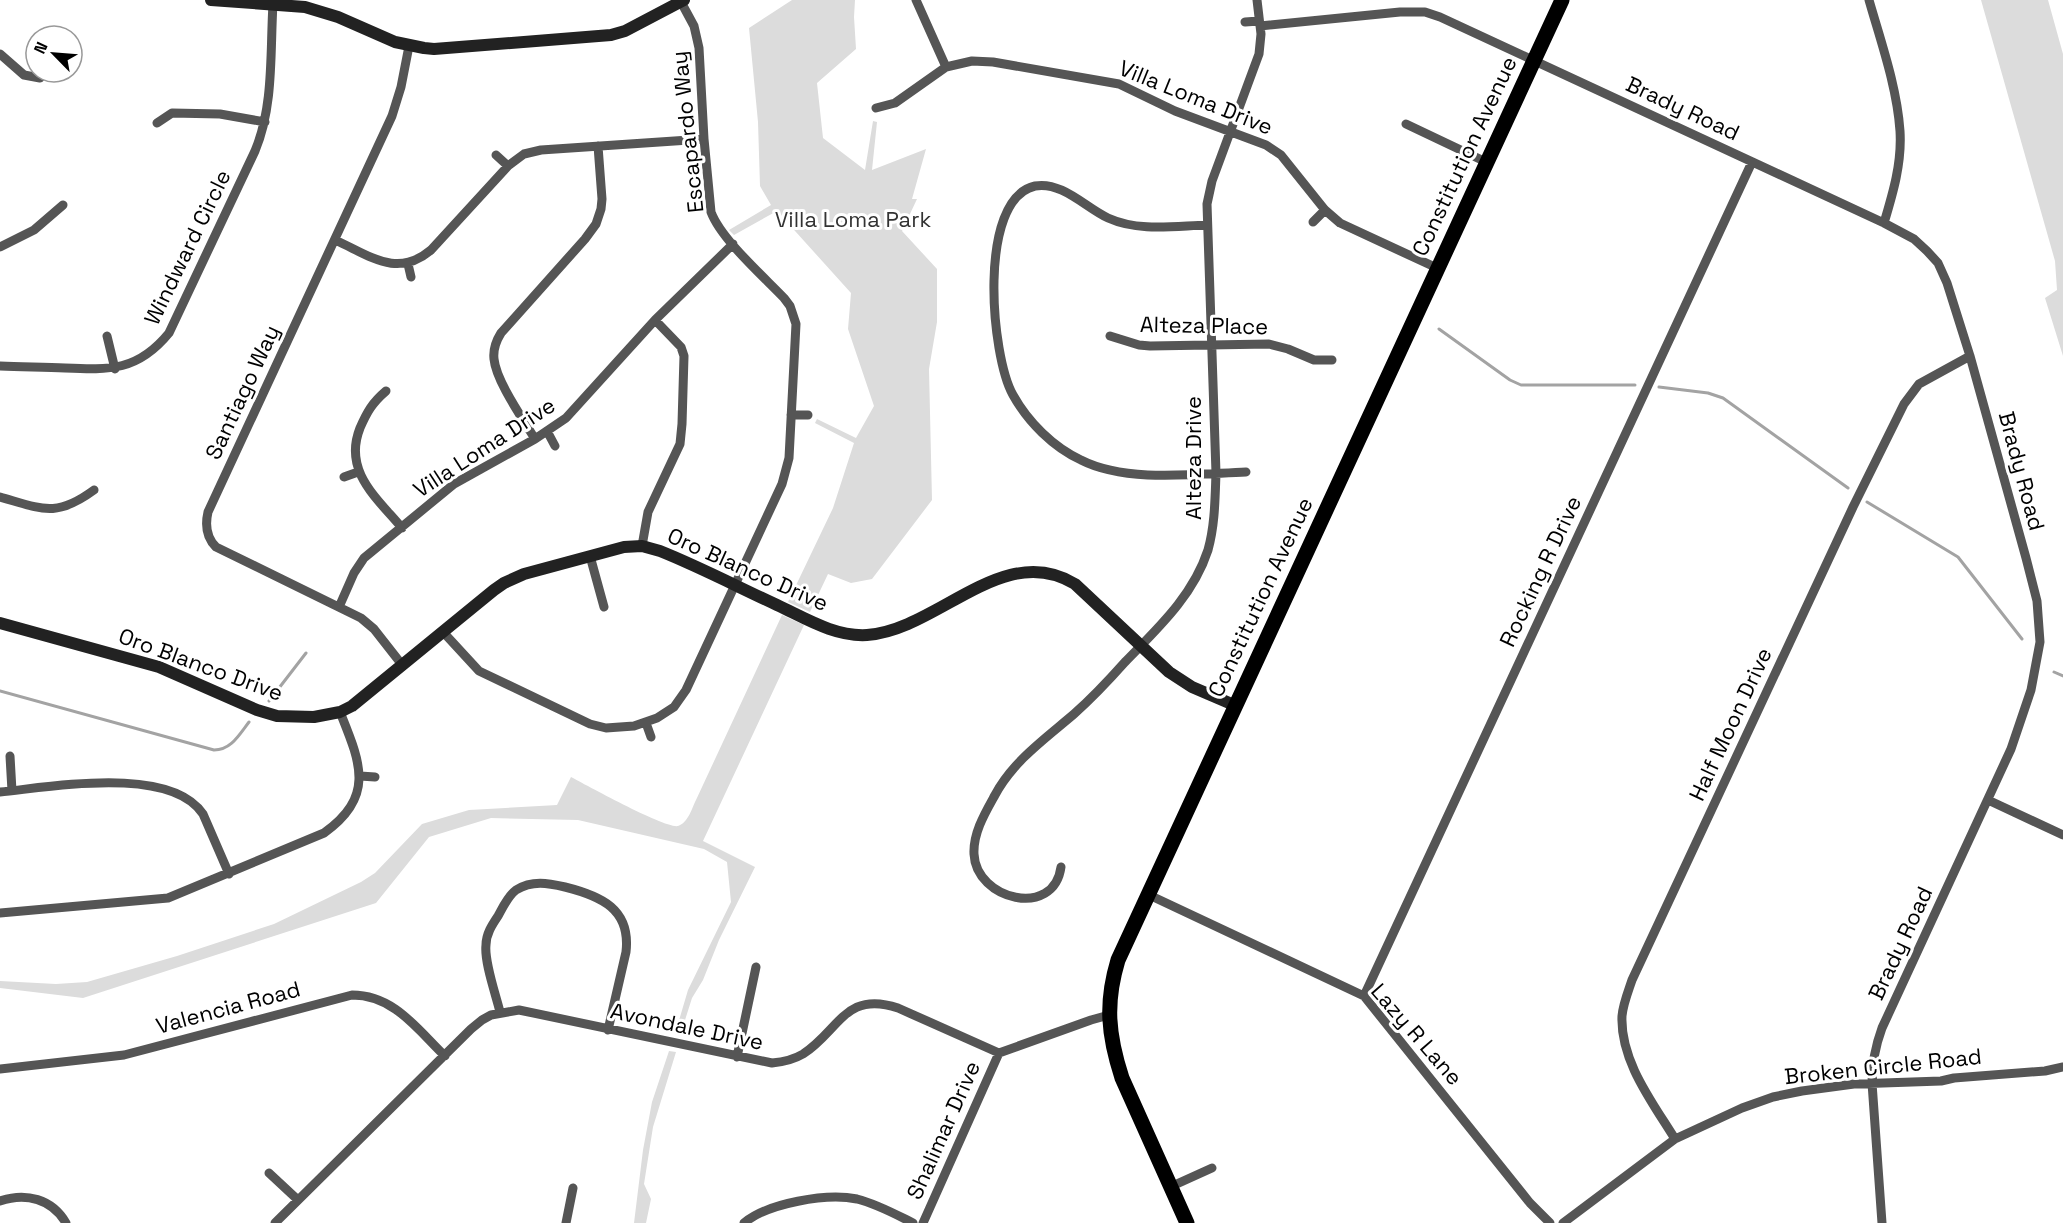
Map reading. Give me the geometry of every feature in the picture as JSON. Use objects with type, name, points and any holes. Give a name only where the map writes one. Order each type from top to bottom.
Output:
[{"type":"main road","name":"Constitution Avenue","points":[[1187,1223],[1122,1078],[1110,1035],[1109,994],[1118,960],[1562,0]]},
{"type":"street","points":[[211,0],[305,7],[330,14],[386,39],[409,46],[434,49],[598,37],[625,31],[682,0]]},
{"type":"street","name":"Escapardo Way","points":[[444,633],[479,671],[590,724],[615,729],[646,723],[666,712],[681,699],[736,586],[785,476],[789,458],[797,333],[794,315],[784,298],[719,228],[711,212],[699,48],[694,26],[682,0]]},
{"type":"street","points":[[916,0],[946,68]]},
{"type":"street","name":"Alteza Drive","points":[[1061,867],[1060,879],[1041,895],[1023,898],[1005,894],[988,883],[977,866],[974,847],[979,827],[995,794],[1019,763],[1089,700],[1140,647],[1179,604],[1192,586],[1203,563],[1213,527],[1216,473],[1207,225],[1209,191],[1261,44],[1257,0]]},
{"type":"street","points":[[1869,0],[1893,88],[1900,131],[1896,179],[1884,223]]},
{"type":"street","name":"Windward Circle","points":[[0,366],[115,369],[145,357],[169,333],[255,151],[265,122],[273,4]]},
{"type":"street","name":"Brady Road","points":[[1245,22],[1260,23],[1425,12],[1457,23],[1884,223],[1914,239],[1938,263],[1955,305],[2026,558],[2037,601],[2040,642],[2031,690],[2011,748],[1882,1028],[1872,1064],[1882,1223]]},
{"type":"street","name":"Santiago Way","points":[[403,666],[368,623],[222,551],[211,542],[206,520],[392,116],[401,87],[409,46]]},
{"type":"street","points":[[0,54],[24,75]]},
{"type":"street","name":"Villa Loma Drive","points":[[876,108],[895,103],[946,68],[972,61],[1109,81],[1174,111],[1275,150],[1325,210],[1341,223],[1437,268]]},
{"type":"street","points":[[157,123],[172,113],[220,114],[265,122]]},
{"type":"street","points":[[1406,124],[1486,162]]},
{"type":"street","points":[[335,240],[379,260],[408,264],[423,257],[431,250],[508,166],[518,158],[532,152],[704,139]]},
{"type":"street","points":[[535,439],[496,368],[494,359],[497,341],[501,333],[592,231],[599,218],[602,199],[598,146]]},
{"type":"street","points":[[496,155],[508,166]]},
{"type":"street","name":"Rocking R Drive","points":[[1365,996],[1752,162]]},
{"type":"street","points":[[1207,225],[1135,226],[1107,217],[1053,187],[1034,187],[1025,191],[1012,201],[1004,220],[996,257],[994,291],[998,348],[1012,394],[1038,428],[1071,455],[1092,466],[1128,474],[1246,472]]},
{"type":"street","points":[[0,247],[34,230],[63,205]]},
{"type":"street","points":[[1313,222],[1325,210]]},
{"type":"street","points":[[599,218],[609,221]]},
{"type":"street","name":"Villa Loma Drive","points":[[339,607],[358,565],[454,484],[535,439],[566,418],[655,320],[733,244]]},
{"type":"street","points":[[408,264],[411,277]]},
{"type":"street","points":[[642,546],[648,512],[682,435],[684,356],[681,347],[655,320]]},
{"type":"street","points":[[107,336],[115,369]]},
{"type":"street","name":"Alteza Place","points":[[1110,336],[1139,345],[1269,344],[1314,360],[1332,360]]},
{"type":"street","name":"Half Moon Drive","points":[[1675,1139],[1643,1088],[1626,1044],[1622,1015],[1632,980],[1853,507],[1904,404],[1919,384],[1970,356]]},
{"type":"street","points":[[386,391],[372,403],[357,436],[355,455],[358,472],[366,485],[402,528]]},
{"type":"street","points":[[791,415],[808,415]]},
{"type":"street","points":[[547,431],[555,446]]},
{"type":"street","points":[[344,477],[358,472]]},
{"type":"street","points":[[0,497],[39,508],[58,509],[80,500],[94,490]]},
{"type":"street","name":"Oro Blanco Drive","points":[[0,623],[159,667],[257,710],[277,716],[314,717],[340,712],[352,706],[494,590],[513,578],[624,547],[642,546],[672,556],[833,630],[866,635],[892,631],[904,626],[1008,575],[1042,572],[1075,584],[1140,647],[1181,680],[1234,705]]},
{"type":"street","points":[[590,556],[604,607]]},
{"type":"street","points":[[0,913],[159,900],[178,895],[310,840],[335,825],[351,807],[358,786],[360,776],[356,752],[340,712]]},
{"type":"street","points":[[646,723],[651,737]]},
{"type":"street","points":[[10,756],[12,791]]},
{"type":"street","points":[[360,776],[375,777]]},
{"type":"street","points":[[0,792],[125,782],[177,793],[197,805],[203,814],[229,874]]},
{"type":"street","points":[[1988,800],[2063,835]]},
{"type":"street","points":[[275,1223],[482,1020],[500,1012],[486,952],[490,929],[509,897],[516,891],[533,884],[549,884],[597,896],[613,909],[624,924],[627,940],[626,952],[608,1030]]},
{"type":"street","name":"Lazy R Lane","points":[[1147,894],[1365,996],[1530,1203],[1550,1223]]},
{"type":"street","points":[[737,1057],[756,967]]},
{"type":"street","name":"Valencia Road","points":[[0,1069],[124,1055],[352,995],[372,996],[392,1005],[445,1056]]},
{"type":"street","name":"Avondale Drive","points":[[500,1012],[519,1010],[772,1063],[791,1059],[809,1050],[841,1016],[851,1010],[879,1003],[898,1008],[999,1053]]},
{"type":"street","points":[[999,1053],[1108,1016]]},
{"type":"street","name":"Shalimar Drive","points":[[923,1223],[999,1053]]},
{"type":"street","name":"Broken Circle Road","points":[[1563,1223],[1675,1139],[1773,1096],[1828,1087],[1941,1081],[2045,1071],[2063,1067]]},
{"type":"street","points":[[1170,1187],[1212,1168]]},
{"type":"street","points":[[269,1173],[298,1200]]},
{"type":"street","points":[[566,1223],[573,1188]]},
{"type":"street","points":[[744,1223],[755,1215],[773,1208],[807,1200],[840,1197],[875,1205],[913,1223]]},
{"type":"street","points":[[0,1201],[23,1198],[44,1201],[58,1212],[66,1223]]},
{"type":"green space","name":"Villa Loma Park","points":[[792,0],[855,0],[856,49],[817,83],[823,138],[865,170],[873,121],[877,122],[872,170],[926,149],[912,199],[917,199],[902,231],[937,269],[937,322],[929,369],[932,500],[872,579],[851,583],[828,574],[810,612],[788,602],[833,508],[854,443],[815,423],[817,419],[856,438],[874,406],[848,329],[851,293],[777,211],[734,235],[729,230],[771,205],[760,186],[758,122],[749,28]]},
{"type":"green space","points":[[1981,0],[2048,0],[2063,54],[2063,356],[2045,298],[2057,290],[2055,261]]},
{"type":"green space","points":[[782,615],[804,625],[703,841],[755,867],[719,940],[703,980],[692,998],[680,1036],[675,1034],[688,990],[731,902],[727,862],[704,849],[578,820],[491,818],[429,837],[376,903],[83,998],[0,988],[0,981],[56,984],[87,982],[177,956],[274,924],[375,873],[422,824],[469,810],[557,805],[571,777],[658,821],[678,826],[687,819],[691,811]]},
{"type":"green space","points":[[669,1051],[676,1052],[653,1127],[644,1184],[651,1199],[646,1223],[634,1223],[643,1150],[652,1102]]},
{"type":"waterway","points":[[1439,329],[1510,380],[1521,385],[1635,385]]},
{"type":"waterway","points":[[1659,387],[1708,393],[1723,398],[1848,488]]},
{"type":"waterway","points":[[1867,502],[1958,557],[2022,639]]},
{"type":"waterway","points":[[269,701],[306,653]]},
{"type":"waterway","points":[[2054,672],[2063,676]]},
{"type":"waterway","points":[[0,691],[214,750],[230,745],[249,722]]}]
